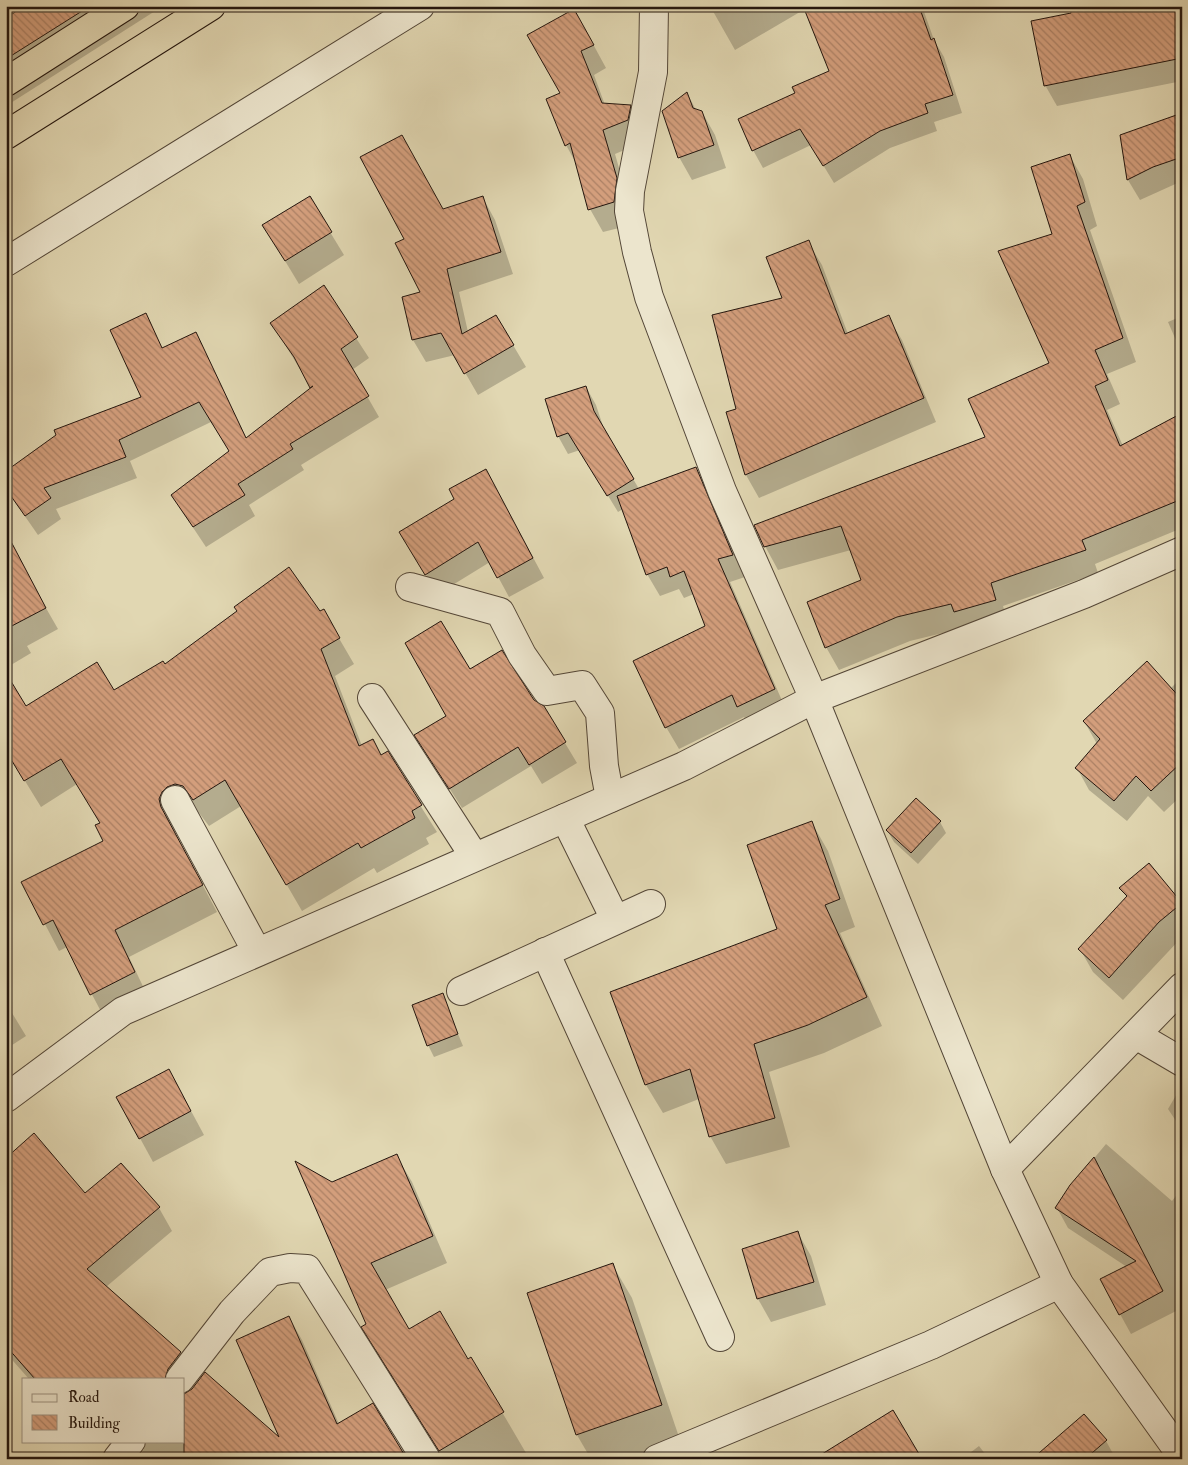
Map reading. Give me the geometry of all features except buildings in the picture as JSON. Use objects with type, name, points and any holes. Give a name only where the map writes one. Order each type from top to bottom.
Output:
[{"type":"highway","points":[[6,82],[126,6]]},
{"type":"highway","points":[[6,135],[211,6]]},
{"type":"street","points":[[6,262],[420,6]]},
{"type":"street","points":[[654,6],[653,72],[630,191],[630,211],[637,252],[650,297],[722,491],[814,699],[1005,1169],[1059,1284],[1178,1456]]},
{"type":"street","points":[[6,1098],[123,1011],[474,856],[684,766],[814,699],[1084,594],[1182,551]]},
{"type":"street","points":[[410,587],[500,612],[522,655],[547,691],[582,685],[600,713],[604,766],[610,798]]},
{"type":"street","points":[[372,698],[474,856]]},
{"type":"street","points":[[175,800],[256,952]]},
{"type":"street","points":[[565,818],[615,919]]},
{"type":"street","points":[[461,991],[651,904]]},
{"type":"street","points":[[545,952],[720,1337]]},
{"type":"street","points":[[1005,1169],[1182,987]]},
{"type":"street","points":[[1136,1035],[1182,1062]]},
{"type":"street","points":[[181,1378],[232,1312],[270,1272],[290,1268],[307,1269],[426,1459]]},
{"type":"street","points":[[657,1459],[922,1349],[1059,1284]]},
{"type":"street","points":[[117,1459],[130,1442]]}]
